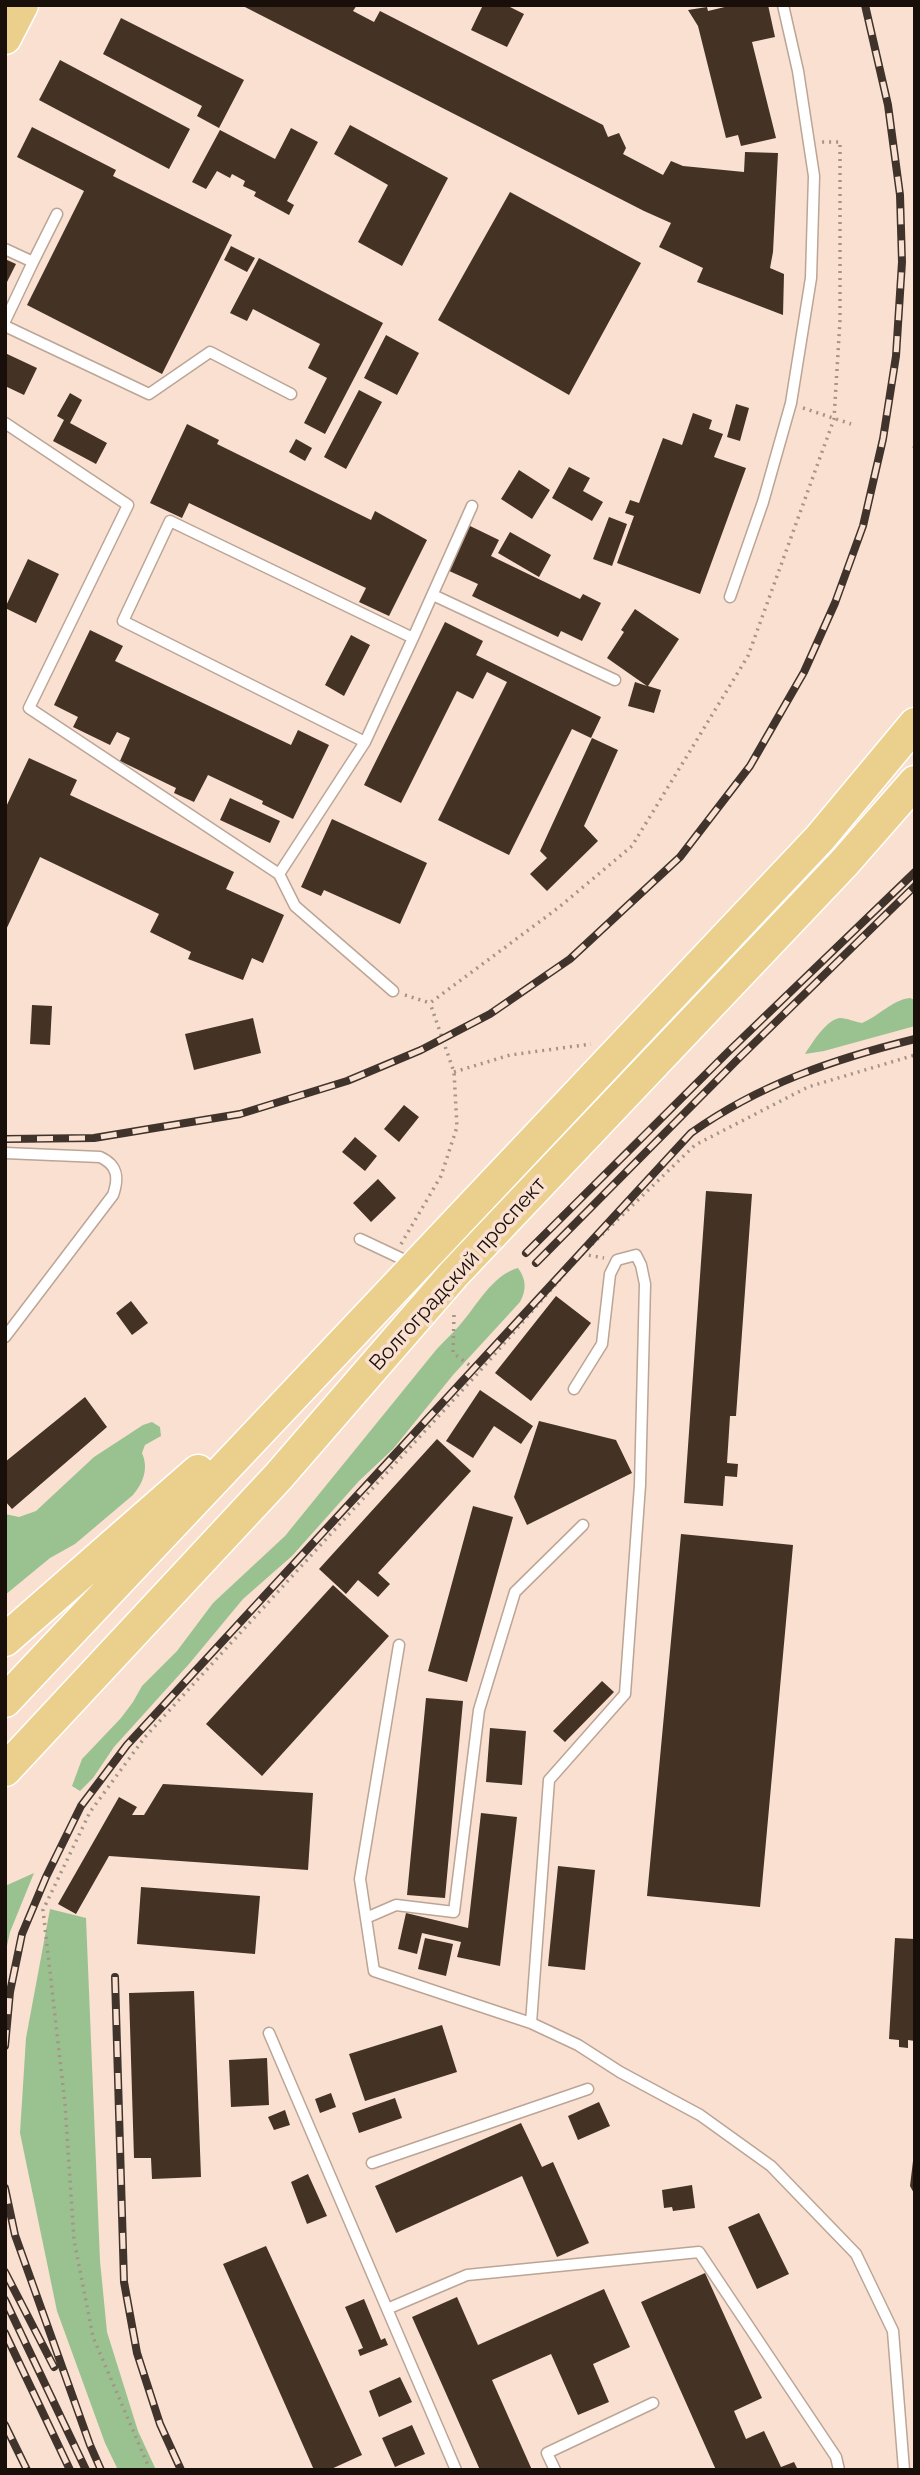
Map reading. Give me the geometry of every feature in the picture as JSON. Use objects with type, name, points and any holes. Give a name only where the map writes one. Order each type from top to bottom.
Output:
[{"type":"main road","points":[[5,38],[22,5]]},
{"type":"main road","name":"Волгоградский проспект","points":[[5,1701],[342,1346],[406,1260],[820,838],[915,724]]},
{"type":"main road","name":"Волгоградский проспект","points":[[5,1770],[278,1477],[454,1274],[844,863],[915,782]]},
{"type":"main road","points":[[5,1640],[342,1346]]},
{"type":"lane","points":[[730,597],[791,403],[811,278],[814,176],[798,71],[783,5]]},
{"type":"lane","points":[[5,321],[57,214]]},
{"type":"lane","points":[[5,249],[33,262]]},
{"type":"lane","points":[[5,327],[149,394],[210,352],[291,394]]},
{"type":"lane","points":[[5,423],[128,505],[29,708],[279,874],[295,906],[393,990]]},
{"type":"lane","points":[[279,874],[365,742],[472,506]]},
{"type":"lane","points":[[365,742],[123,621],[170,521],[413,638]]},
{"type":"lane","points":[[433,595],[615,680]]},
{"type":"lane","points":[[5,1153],[100,1157],[109,1161],[116,1170],[117,1182],[113,1195],[5,1337]]},
{"type":"lane","points":[[360,1239],[406,1260]]},
{"type":"lane","points":[[531,2023],[548,1780],[625,1694],[640,1485],[645,1284],[636,1255],[617,1261],[610,1274],[602,1344],[574,1389]]},
{"type":"lane","points":[[366,1918],[396,1905],[454,1912],[479,1710],[515,1592],[583,1525]]},
{"type":"lane","points":[[398,1645],[359,1878],[374,1971],[531,2023],[578,2045],[620,2072],[700,2115],[771,2166],[856,2253],[892,2331],[904,2470]]},
{"type":"lane","points":[[269,2033],[456,2470]]},
{"type":"lane","points":[[372,2163],[588,2089]]},
{"type":"lane","points":[[387,2309],[467,2275],[699,2252],[836,2458],[839,2470]]},
{"type":"lane","points":[[555,2470],[547,2454],[653,2403]]},
{"type":"path","points":[[430,1003],[558,908],[632,846],[748,656],[834,419],[840,320],[840,142]]},
{"type":"path","points":[[791,403],[851,424]]},
{"type":"path","points":[[393,990],[430,1003]]},
{"type":"path","points":[[406,1260],[441,1176],[457,1126],[454,1072],[430,1003]]},
{"type":"path","points":[[454,1072],[510,1055],[591,1044]]},
{"type":"path","points":[[150,2470],[93,2337],[74,2240],[65,2104],[43,1910],[90,1812],[145,1737],[479,1372],[582,1254],[695,1146],[808,1087],[915,1055]]},
{"type":"path","points":[[582,1254],[617,1261]]},
{"type":"path","points":[[454,1315],[453,1353],[479,1372]]},
{"type":"green space","points":[[910,998],[915,1000],[915,1026],[805,1054],[820,1032],[835,1019],[843,1018],[862,1023],[897,1002]]},
{"type":"green space","points":[[518,1268],[525,1284],[520,1302],[453,1375],[393,1449],[359,1481],[292,1556],[243,1599],[114,1747],[93,1778],[80,1791],[72,1786],[82,1759],[121,1718],[142,1686],[177,1651],[213,1603],[285,1536],[492,1284]]},
{"type":"green space","points":[[152,1422],[160,1427],[161,1436],[145,1445],[142,1453],[144,1476],[133,1495],[75,1544],[50,1558],[5,1595],[5,1514],[19,1517],[36,1511],[94,1457]]},
{"type":"green space","points":[[34,1873],[10,1932],[5,1955],[5,1886]]},
{"type":"green space","points":[[50,1909],[86,1918],[100,2261],[107,2332],[138,2431],[156,2470],[118,2470],[105,2443],[57,2311],[20,2133],[26,2038]]},
{"type":"building","points":[[241,5],[357,5],[353,11],[374,22],[380,11],[603,125],[608,137],[619,133],[626,148],[623,154],[663,175],[671,161],[683,166],[744,172],[745,152],[778,153],[770,268],[784,274],[783,315],[697,282],[703,268],[659,247],[671,223]]},
{"type":"building","points":[[483,5],[506,5],[524,14],[507,47],[471,30]]},
{"type":"building","points":[[733,5],[768,5],[775,37],[752,42],[776,138],[741,146],[738,135],[726,138],[698,26],[688,10],[707,7],[708,11]]},
{"type":"building","points":[[121,18],[244,80],[219,128],[197,116],[202,106],[103,54]]},
{"type":"building","points":[[60,60],[190,129],[169,169],[39,100]]},
{"type":"building","points":[[350,125],[448,178],[402,266],[358,242],[388,185],[334,154]]},
{"type":"building","points":[[32,127],[116,170],[113,176],[232,235],[162,374],[27,305],[84,191],[17,157]]},
{"type":"building","points":[[291,128],[318,142],[287,201],[294,205],[289,215],[254,196],[256,192],[243,186],[245,181],[232,174],[230,178],[217,171],[206,189],[192,182],[220,130],[275,159]]},
{"type":"building","points":[[510,192],[641,263],[569,395],[438,320]]},
{"type":"building","points":[[231,246],[255,258],[247,272],[224,260]]},
{"type":"building","points":[[259,258],[383,323],[325,434],[304,423],[327,378],[308,368],[320,344],[253,309],[247,321],[230,313]]},
{"type":"building","points":[[5,259],[16,264],[5,286]]},
{"type":"building","points":[[386,335],[419,353],[397,395],[364,378]]},
{"type":"building","points":[[5,353],[37,368],[24,395],[5,386]]},
{"type":"building","points":[[359,390],[382,402],[346,469],[324,457]]},
{"type":"building","points":[[70,393],[82,400],[70,423],[107,443],[96,464],[53,441],[64,420],[57,416]]},
{"type":"building","points":[[736,404],[749,408],[740,441],[727,437]]},
{"type":"building","points":[[693,413],[712,420],[709,429],[723,434],[714,457],[746,468],[700,594],[617,563],[634,516],[625,513],[630,500],[639,503],[663,438],[682,445]]},
{"type":"building","points":[[187,424],[219,440],[217,444],[371,520],[375,511],[427,540],[389,616],[359,602],[366,588],[189,503],[182,518],[150,503]]},
{"type":"building","points":[[296,439],[312,448],[305,461],[289,452]]},
{"type":"building","points":[[569,467],[590,478],[583,491],[603,502],[592,521],[552,498]]},
{"type":"building","points":[[519,470],[550,490],[532,519],[501,499]]},
{"type":"building","points":[[609,517],[627,524],[612,566],[593,559]]},
{"type":"building","points":[[468,525],[499,540],[491,556],[580,599],[583,594],[601,603],[582,641],[561,631],[558,637],[472,596],[478,584],[447,570]]},
{"type":"building","points":[[510,532],[551,555],[539,577],[498,553]]},
{"type":"building","points":[[28,559],[59,574],[36,623],[5,608]]},
{"type":"building","points":[[635,609],[679,639],[648,686],[661,690],[654,713],[628,706],[635,682],[647,686],[607,658]]},
{"type":"building","points":[[445,622],[483,641],[476,655],[601,717],[591,738],[572,729],[509,855],[438,820],[507,682],[487,672],[473,699],[457,691],[401,803],[364,785]]},
{"type":"building","points":[[90,630],[123,646],[115,661],[291,745],[298,730],[329,745],[293,819],[262,804],[263,801],[208,775],[194,802],[174,793],[176,788],[120,761],[130,738],[117,732],[110,745],[73,727],[78,717],[54,705]]},
{"type":"building","points":[[351,635],[370,645],[344,696],[325,685]]},
{"type":"building","points":[[592,738],[618,750],[584,826],[598,841],[547,891],[530,874],[547,858],[540,851]]},
{"type":"building","points":[[29,758],[77,780],[70,795],[234,872],[226,889],[284,915],[263,963],[252,958],[243,980],[188,959],[191,952],[150,932],[159,914],[40,857],[5,932],[5,809]]},
{"type":"building","points":[[230,798],[280,821],[270,843],[220,820]]},
{"type":"building","points":[[332,819],[427,863],[400,924],[324,890],[321,896],[301,887]]},
{"type":"building","points":[[32,1005],[52,1006],[50,1045],[30,1044]]},
{"type":"building","points":[[253,1018],[261,1053],[194,1070],[185,1034]]},
{"type":"building","points":[[404,1105],[419,1117],[399,1142],[384,1129]]},
{"type":"building","points":[[355,1137],[377,1156],[365,1171],[342,1152]]},
{"type":"building","points":[[378,1179],[396,1198],[371,1222],[353,1203]]},
{"type":"building","points":[[706,1191],[752,1194],[736,1416],[730,1416],[727,1463],[738,1464],[737,1477],[725,1476],[723,1506],[684,1503]]},
{"type":"building","points":[[556,1296],[591,1323],[531,1401],[495,1373]]},
{"type":"building","points":[[131,1301],[148,1323],[132,1335],[116,1313]]},
{"type":"building","points":[[480,1390],[533,1426],[521,1444],[494,1426],[473,1458],[446,1441]]},
{"type":"building","points":[[85,1397],[107,1427],[12,1509],[5,1501],[5,1462]]},
{"type":"building","points":[[539,1421],[616,1440],[632,1473],[527,1525],[514,1497]]},
{"type":"building","points":[[437,1439],[471,1471],[378,1573],[390,1584],[378,1597],[358,1580],[346,1594],[319,1569]]},
{"type":"building","points":[[473,1506],[513,1517],[467,1682],[428,1671]]},
{"type":"building","points":[[681,1534],[793,1545],[760,1907],[647,1896]]},
{"type":"building","points":[[333,1585],[389,1636],[262,1776],[206,1724]]},
{"type":"building","points":[[602,1681],[614,1692],[565,1742],[553,1731]]},
{"type":"building","points":[[426,1698],[463,1701],[445,1898],[407,1895]]},
{"type":"building","points":[[490,1728],[526,1731],[522,1785],[486,1782]]},
{"type":"building","points":[[163,1784],[313,1793],[308,1870],[109,1856],[76,1914],[58,1904],[119,1797],[137,1807],[132,1815],[144,1815]]},
{"type":"building","points":[[481,1813],[517,1817],[500,1966],[457,1957],[461,1942],[422,1933],[417,1954],[398,1949],[406,1913],[468,1928]]},
{"type":"building","points":[[558,1866],[595,1870],[585,1970],[548,1966]]},
{"type":"building","points":[[141,1887],[260,1896],[255,1954],[137,1944]]},
{"type":"building","points":[[425,1938],[453,1944],[446,1976],[418,1969]]},
{"type":"building","points":[[895,1938],[915,1939],[915,2041],[908,2040],[908,2048],[899,2047],[899,2040],[889,2039]]},
{"type":"building","points":[[194,1991],[201,2177],[152,2179],[151,2158],[134,2158],[129,1993]]},
{"type":"building","points":[[442,2025],[457,2072],[365,2101],[349,2054]]},
{"type":"building","points":[[267,2058],[269,2105],[231,2107],[229,2060]]},
{"type":"building","points":[[331,2093],[336,2107],[320,2113],[315,2099]]},
{"type":"building","points":[[395,2098],[402,2118],[359,2133],[352,2113]]},
{"type":"building","points":[[599,2102],[610,2126],[578,2140],[568,2116]]},
{"type":"building","points":[[285,2110],[290,2125],[274,2130],[268,2117]]},
{"type":"building","points":[[521,2123],[542,2167],[553,2162],[589,2243],[557,2257],[522,2176],[396,2233],[375,2186]]},
{"type":"building","points":[[915,2161],[915,2195],[910,2186]]},
{"type":"building","points":[[308,2174],[327,2216],[307,2224],[291,2182]]},
{"type":"building","points":[[692,2185],[695,2208],[673,2211],[672,2207],[664,2208],[662,2190]]},
{"type":"building","points":[[759,2213],[789,2274],[757,2289],[728,2227]]},
{"type":"building","points":[[266,2246],[362,2455],[329,2470],[314,2470],[223,2264]]},
{"type":"building","points":[[705,2273],[762,2398],[734,2411],[746,2439],[764,2431],[781,2467],[794,2462],[798,2470],[716,2470],[641,2302]]},
{"type":"building","points":[[604,2289],[630,2347],[593,2364],[609,2402],[578,2415],[551,2354],[492,2380],[532,2470],[480,2470],[412,2317],[457,2297],[478,2345]]},
{"type":"building","points":[[364,2299],[381,2340],[385,2338],[388,2345],[360,2356],[358,2350],[363,2348],[345,2307]]},
{"type":"building","points":[[400,2377],[412,2402],[379,2417],[369,2391]]},
{"type":"building","points":[[412,2425],[425,2454],[395,2467],[382,2438]]},
{"type":"railway","points":[[5,1139],[94,1138],[240,1114],[347,1081],[421,1050],[490,1014],[570,959],[680,857],[750,766],[804,672],[835,603],[863,526],[883,439],[896,356],[902,262],[900,195],[888,105],[865,5]]},
{"type":"railway","points":[[526,1253],[729,1051],[915,872]]},
{"type":"railway","points":[[536,1263],[738,1059],[915,886]]},
{"type":"railway","points":[[5,2046],[10,1992],[22,1934],[81,1806],[127,1745],[691,1133],[744,1100],[799,1075],[856,1055],[915,1039]]},
{"type":"railway","points":[[115,1977],[124,2282],[137,2353],[160,2424],[181,2470]]},
{"type":"railway","points":[[5,2188],[15,2235],[101,2470]]},
{"type":"railway","points":[[5,2272],[54,2367]]},
{"type":"railway","points":[[5,2300],[86,2470]]},
{"type":"railway","points":[[5,2333],[70,2470]]},
{"type":"railway","points":[[5,2425],[27,2470]]}]
